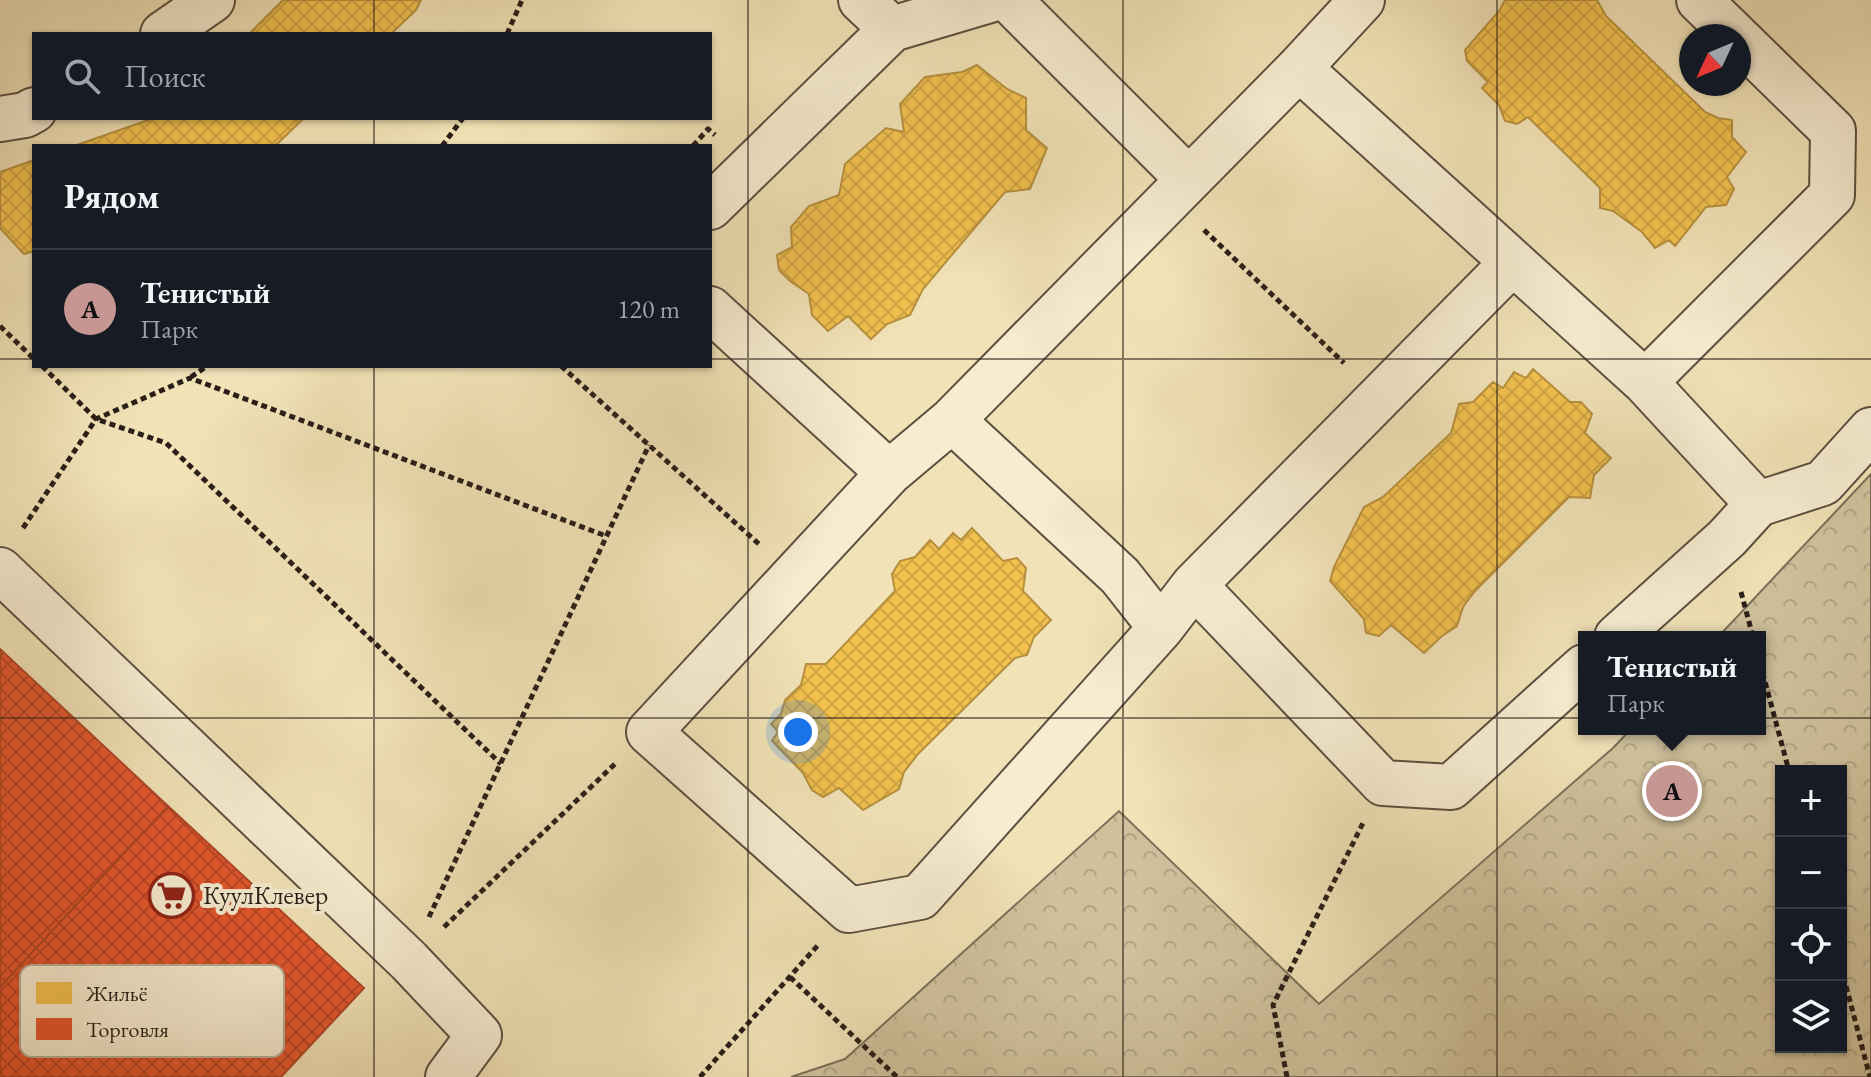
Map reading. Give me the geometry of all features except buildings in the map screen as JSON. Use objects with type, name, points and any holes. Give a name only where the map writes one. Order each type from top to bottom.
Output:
[{"type":"lane","points":[[166,32],[212,0]]},
{"type":"lane","points":[[712,205],[877,14],[990,0]]},
{"type":"lane","points":[[1009,0],[1179,188]]},
{"type":"lane","points":[[1362,0],[1299,68],[952,420],[889,473],[649,732],[849,910],[920,897],[1161,628],[1194,585],[1513,262]]},
{"type":"lane","points":[[1699,0],[1724,24]]},
{"type":"lane","points":[[1645,382],[1832,195],[1833,131],[1751,51]]},
{"type":"lane","points":[[1299,68],[1645,382],[1758,504]]},
{"type":"lane","points":[[0,119],[32,111]]},
{"type":"lane","points":[[712,311],[889,473]]},
{"type":"lane","points":[[952,420],[1120,576],[1161,628]]},
{"type":"lane","points":[[1624,631],[1727,538],[1758,504],[1823,483],[1871,430]]},
{"type":"lane","points":[[9,553],[479,1035],[448,1077]]},
{"type":"lane","points":[[1194,585],[1383,783],[1451,787],[1578,672]]},
{"type":"path","points":[[508,32],[522,0]]},
{"type":"path","points":[[444,144],[462,120]]},
{"type":"path","points":[[1179,188],[1380,397]]},
{"type":"path","points":[[0,326],[32,357]]},
{"type":"path","points":[[44,368],[96,419],[166,443],[501,764]]},
{"type":"path","points":[[9,553],[96,419],[190,378],[204,368]]},
{"type":"path","points":[[563,368],[794,575]]},
{"type":"path","points":[[190,378],[606,536]]},
{"type":"path","points":[[409,961],[649,445]]},
{"type":"path","points":[[1766,685],[1787,765]]},
{"type":"path","points":[[409,961],[649,732]]},
{"type":"path","points":[[1287,1077],[1273,1005],[1383,783]]},
{"type":"path","points":[[700,1077],[849,910]]},
{"type":"path","points":[[790,977],[897,1077]]},
{"type":"path","points":[[1845,981],[1870,1077]]},
{"type":"green space","points":[[1871,474],[1871,1077],[791,1077],[845,1059],[1119,811],[1319,1004],[1625,735],[1766,735],[1766,631],[1724,631]]},
{"type":"place","name":"Тенистый","points":[[1672,791]]},
{"type":"place","name":"КуулКлевер","points":[[172,895]]}]
